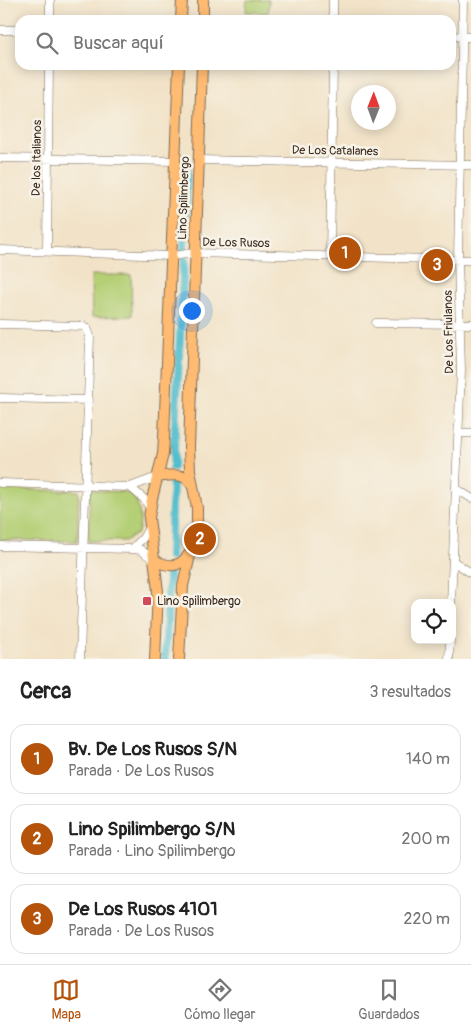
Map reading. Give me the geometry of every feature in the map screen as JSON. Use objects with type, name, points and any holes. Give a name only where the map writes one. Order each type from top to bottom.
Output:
[{"type":"main road","points":[[181,15],[182,0]]},
{"type":"main road","points":[[203,0],[203,15]]},
{"type":"main road","name":"Lino Spilimbergo","points":[[154,659],[158,591],[149,528],[150,508],[164,437],[179,70]]},
{"type":"main road","name":"Lino Spilimbergo","points":[[179,659],[182,594],[197,525],[197,508],[190,470],[189,446],[194,254],[202,70]]},
{"type":"main road","points":[[157,477],[171,474],[180,475],[188,480],[193,488]]},
{"type":"main road","points":[[154,560],[168,566],[176,566],[183,562],[190,554]]},
{"type":"street","points":[[50,0],[50,15]]},
{"type":"street","points":[[333,15],[334,0]]},
{"type":"street","name":"De Los Friulanos","points":[[451,599],[461,370],[458,259],[459,165],[467,37],[463,0]]},
{"type":"street","points":[[0,30],[15,30]]},
{"type":"street","name":"De los Italianos","points":[[47,251],[49,70]]},
{"type":"street","points":[[330,256],[333,70]]},
{"type":"street","points":[[0,158],[175,161]]},
{"type":"street","name":"De Los Catalanes","points":[[198,160],[471,165]]},
{"type":"street","name":"De Los Rusos","points":[[0,250],[172,256],[194,254],[471,260]]},
{"type":"street","points":[[0,324],[82,326],[87,328],[90,336],[80,659]]},
{"type":"street","points":[[376,324],[471,324]]},
{"type":"street","points":[[0,398],[89,400]]},
{"type":"street","points":[[459,433],[471,433]]},
{"type":"street","points":[[0,483],[86,484],[130,487],[157,477]]},
{"type":"street","points":[[130,487],[144,499],[150,508]]},
{"type":"street","points":[[457,489],[471,498]]},
{"type":"street","points":[[132,548],[143,538],[149,528]]},
{"type":"street","points":[[0,546],[132,548],[141,550],[154,560]]},
{"type":"street","points":[[453,562],[471,573]]},
{"type":"street","points":[[449,659],[450,644]]},
{"type":"green space","points":[[247,0],[269,0],[268,13],[246,12]]},
{"type":"green space","points":[[91,275],[131,275],[132,316],[92,317]]},
{"type":"green space","points":[[0,489],[79,491],[77,541],[0,540]]},
{"type":"green space","points":[[90,490],[124,492],[133,495],[140,514],[138,533],[125,541],[88,541]]},
{"type":"waterway","points":[[184,248],[187,159]]},
{"type":"waterway","points":[[173,467],[184,261]]},
{"type":"waterway","points":[[170,557],[173,480]]},
{"type":"waterway","points":[[165,659],[169,575]]},
{"type":"place","name":"Bv. De Los Rusos S/N","points":[[345,253]]},
{"type":"place","name":"De Los Rusos 4101","points":[[437,265]]},
{"type":"place","name":"Lino Spilimbergo S/N","points":[[200,539]]},
{"type":"place","name":"Lino Spilimbergo","points":[[147,601]]}]
